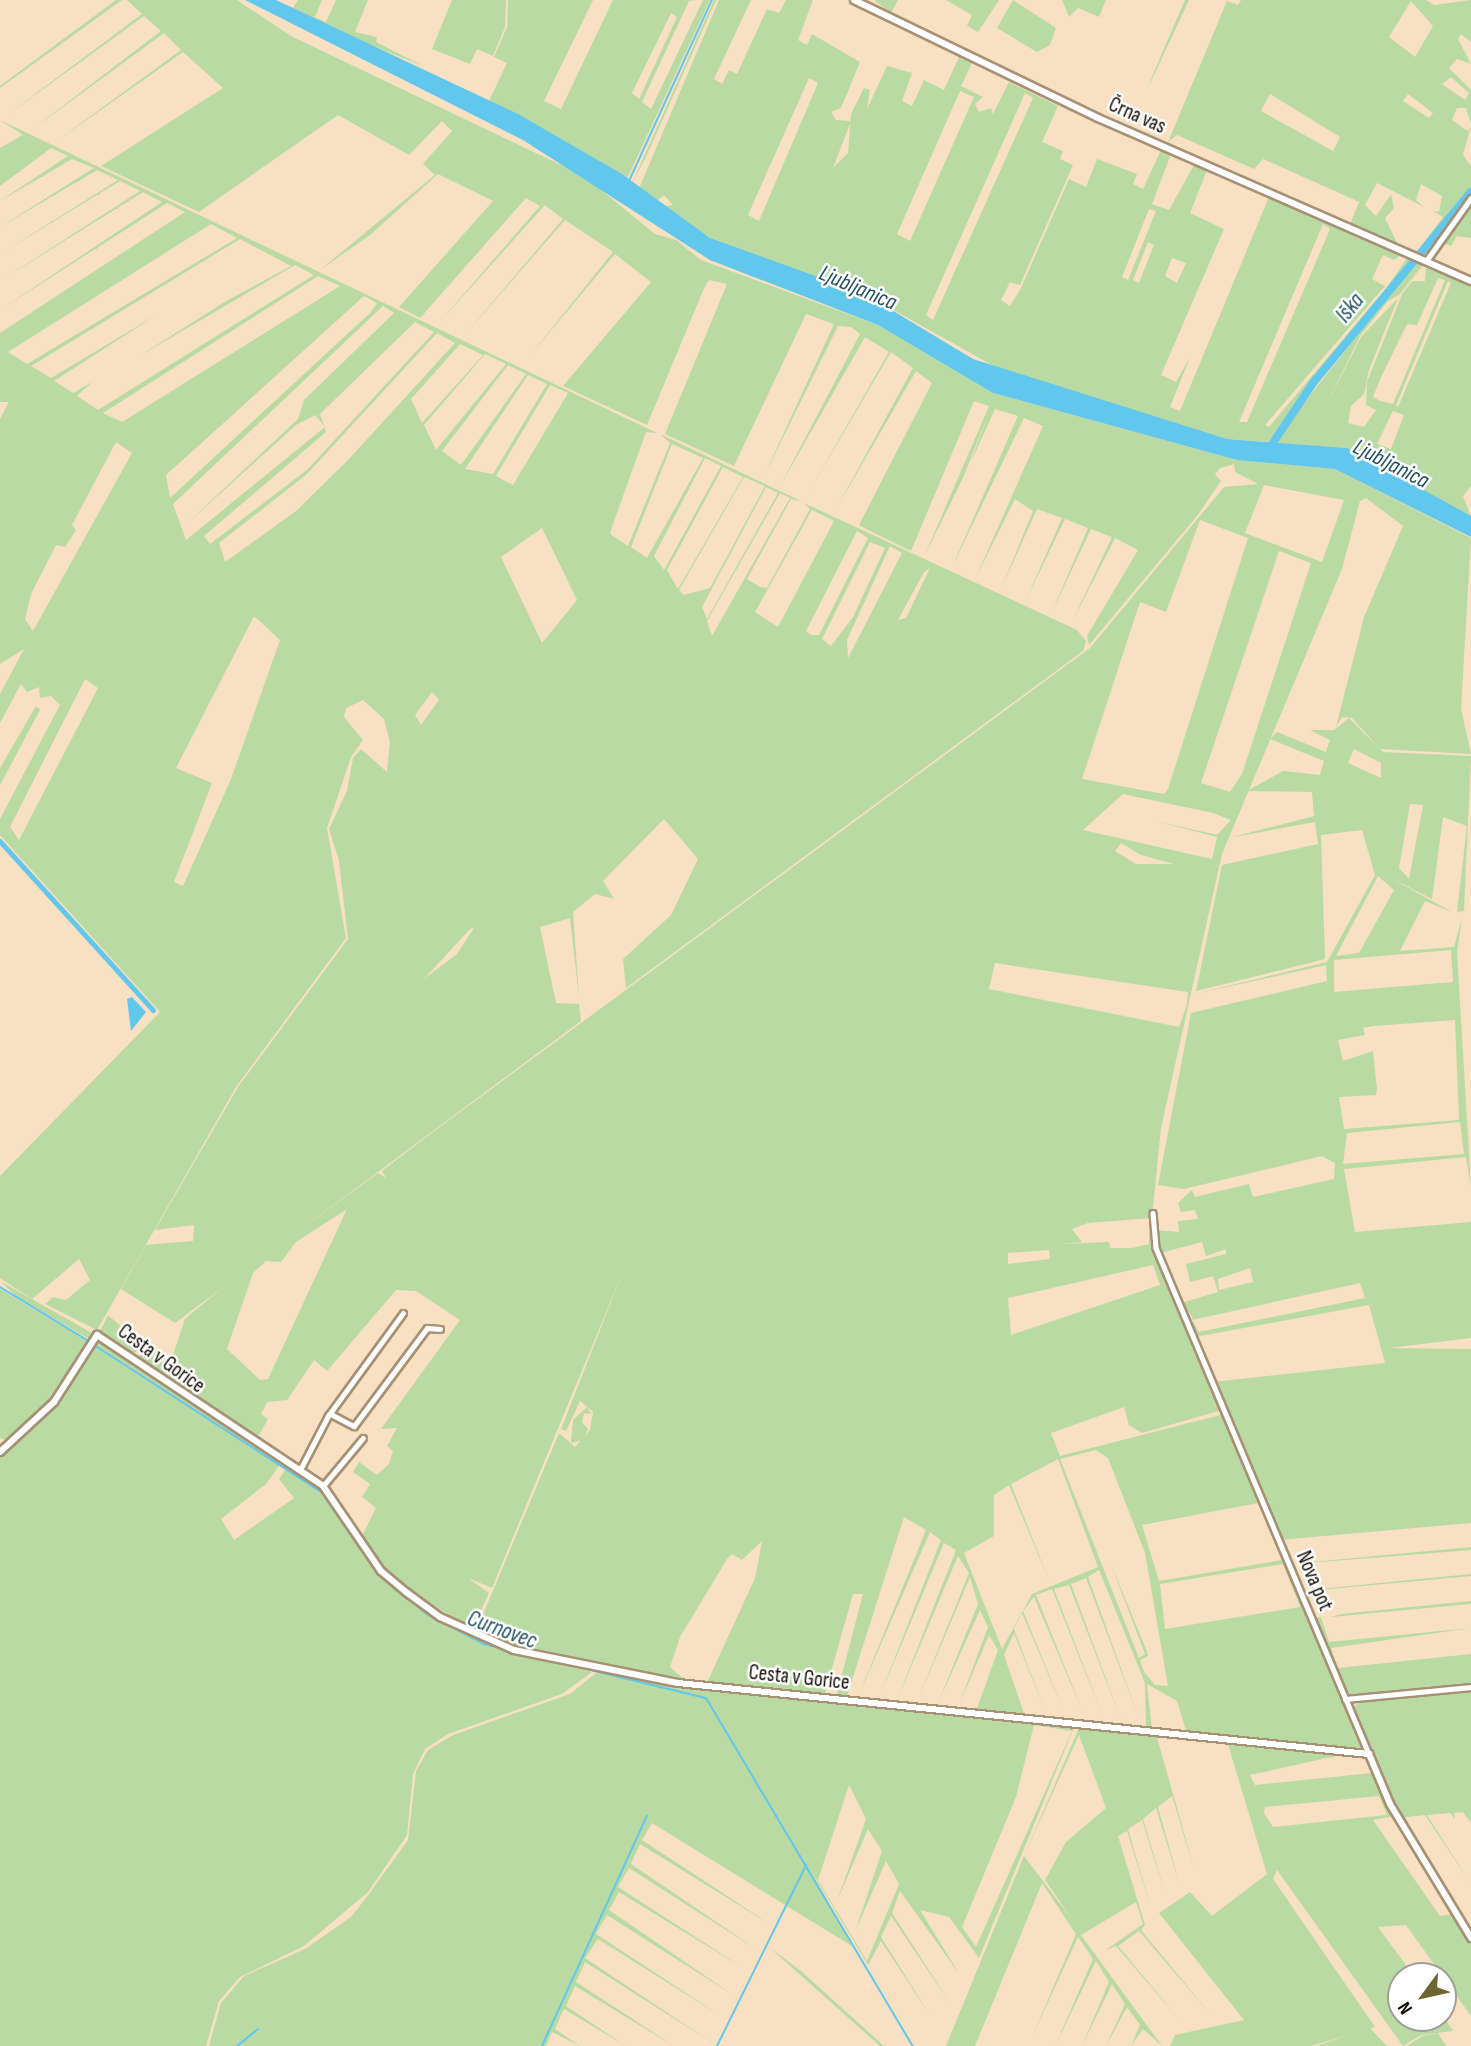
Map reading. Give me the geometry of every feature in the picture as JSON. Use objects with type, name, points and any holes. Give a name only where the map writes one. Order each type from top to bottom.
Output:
[{"type":"street","name":"Črna vas","points":[[854,0],[1036,90],[1471,282]]},
{"type":"street","points":[[1424,261],[1471,198]]},
{"type":"street","name":"Nova pot","points":[[1153,1213],[1152,1225],[1390,1804],[1471,1938]]},
{"type":"street","points":[[300,1471],[330,1414],[403,1313]]},
{"type":"street","points":[[330,1414],[354,1426],[427,1328],[440,1329]]},
{"type":"street","name":"Cesta v Gorice","points":[[0,1452],[54,1402],[95,1339],[323,1486],[381,1571],[405,1592],[494,1644],[548,1660],[691,1685],[1369,1754]]},
{"type":"street","points":[[323,1486],[363,1438]]},
{"type":"street","points":[[1345,1699],[1471,1687]]},
{"type":"green space","points":[[116,0],[122,0],[0,88],[0,86]]},
{"type":"green space","points":[[127,0],[237,0],[291,36],[584,176],[655,234],[676,240],[701,260],[878,325],[993,393],[1237,460],[1335,469],[1471,538],[1461,709],[1471,754],[1380,749],[1352,718],[1342,717],[1336,727],[1364,617],[1403,526],[1366,498],[1360,501],[1342,569],[1222,854],[1161,1128],[1152,1218],[1088,1223],[1072,1229],[1082,1242],[1060,1244],[1109,1242],[1110,1248],[1132,1248],[1149,1244],[1149,1228],[1222,1410],[1142,1433],[1129,1425],[1124,1407],[1051,1433],[1060,1456],[1224,1414],[1362,1751],[1187,1734],[1177,1701],[1147,1684],[1152,1730],[1146,1728],[1145,1683],[1099,1570],[1088,1577],[1141,1724],[1086,1578],[1071,1584],[1122,1722],[1069,1585],[1054,1589],[1104,1719],[1052,1589],[1036,1595],[1084,1715],[1034,1597],[1023,1611],[1065,1714],[1022,1613],[1014,1629],[1045,1711],[1014,1633],[1004,1655],[1025,1716],[976,1711],[998,1650],[989,1635],[959,1705],[988,1627],[980,1610],[938,1703],[978,1604],[970,1577],[917,1702],[969,1573],[958,1556],[897,1700],[956,1550],[944,1543],[879,1698],[941,1540],[930,1532],[858,1697],[926,1530],[904,1517],[846,1699],[837,1693],[863,1594],[853,1594],[824,1697],[706,1685],[755,1578],[762,1541],[742,1560],[732,1554],[727,1559],[680,1637],[670,1667],[687,1682],[507,1647],[476,1631],[559,1433],[575,1447],[590,1430],[593,1412],[580,1401],[566,1431],[561,1429],[624,1269],[492,1588],[468,1578],[489,1593],[472,1630],[386,1574],[362,1536],[376,1508],[362,1497],[370,1484],[353,1472],[359,1462],[377,1475],[389,1464],[393,1451],[387,1446],[397,1428],[381,1429],[460,1320],[416,1291],[396,1290],[327,1371],[314,1360],[287,1400],[267,1402],[261,1414],[268,1419],[259,1435],[249,1436],[135,1359],[148,1348],[171,1361],[185,1319],[229,1282],[378,1173],[386,1178],[382,1171],[429,1135],[1090,648],[1224,487],[1258,484],[1235,472],[1234,464],[1220,468],[1215,474],[1221,481],[1197,516],[1089,645],[1087,636],[1138,550],[1115,538],[1072,622],[1112,537],[1091,529],[1052,612],[1088,528],[1065,519],[1026,600],[1062,518],[1037,509],[1001,589],[1033,511],[1015,499],[976,577],[1043,426],[1024,418],[952,567],[1018,416],[995,409],[970,464],[991,407],[963,478],[924,557],[989,406],[974,401],[911,551],[864,528],[859,525],[932,383],[916,371],[835,511],[913,368],[891,352],[806,497],[889,352],[865,337],[779,488],[860,334],[851,327],[838,326],[764,476],[834,324],[806,314],[734,466],[665,434],[727,284],[709,280],[705,286],[647,425],[563,386],[651,282],[615,254],[528,358],[613,252],[565,220],[463,337],[563,219],[545,205],[437,325],[540,206],[526,198],[420,318],[399,307],[493,201],[438,174],[370,235],[320,270],[435,175],[423,164],[452,131],[442,121],[409,155],[338,115],[199,212],[101,166],[223,88],[183,52],[54,143],[181,50],[164,33],[30,131],[161,31],[144,16],[6,116],[142,14]],"holes":[[[1264,485],[1344,500],[1322,562],[1245,533]],[[1200,520],[1248,538],[1168,789],[1164,794],[1082,779],[1140,602],[1166,612]],[[1279,551],[1311,563],[1242,774],[1230,792],[1201,783]],[[1123,794],[1213,813],[1231,820],[1217,835],[1155,821],[1217,837],[1212,859],[1083,830]],[[1121,843],[1141,855],[1174,864],[1136,864],[1115,851]],[[995,963],[1188,992],[1187,1005],[1179,1027],[989,989]],[[347,1209],[268,1379],[260,1380],[227,1349],[253,1273],[266,1261],[281,1262],[296,1242]],[[1049,1250],[1050,1259],[1008,1264],[1008,1253]],[[1153,1265],[1160,1285],[1011,1335],[1008,1298]],[[1096,1450],[1108,1458],[1145,1553],[1168,1686],[1155,1685],[1144,1672],[1140,1660],[1148,1656],[1146,1649],[1110,1562],[1145,1654],[1139,1658],[1060,1459]],[[1058,1459],[1098,1567],[1032,1594],[1002,1649],[964,1553],[994,1536],[994,1495],[1009,1485],[1050,1583],[1011,1484]],[[1258,1503],[1282,1560],[1159,1581],[1142,1525]],[[1283,1564],[1300,1607],[1165,1629],[1160,1584]]]},
{"type":"green space","points":[[298,0],[322,0],[315,17],[326,22],[336,0],[368,0],[355,32],[377,37],[376,42],[423,66],[296,15],[284,4],[293,8]]},
{"type":"green space","points":[[452,0],[506,0],[505,27],[493,56],[477,49],[470,64],[432,49]]},
{"type":"green space","points":[[508,0],[593,0],[544,101],[561,109],[613,0],[696,0],[689,1],[642,102],[651,109],[703,0],[710,0],[627,179],[488,103],[507,63],[494,57],[507,27]],"holes":[[[671,13],[677,17],[639,99],[632,93]]]},
{"type":"green space","points":[[714,0],[716,0],[633,181]]},
{"type":"green space","points":[[719,0],[751,0],[714,79],[722,84],[729,70],[737,74],[767,9],[779,13],[786,0],[813,0],[798,40],[807,45],[812,34],[860,62],[841,108],[831,112],[836,120],[850,121],[864,88],[870,90],[867,109],[887,66],[912,73],[902,101],[912,106],[924,80],[944,90],[959,57],[972,63],[961,86],[983,97],[975,104],[979,112],[991,108],[993,114],[1009,82],[1058,106],[1042,142],[1063,151],[1060,159],[1073,165],[1020,285],[1010,282],[1001,300],[1010,306],[1021,288],[1069,179],[1086,187],[1097,159],[1137,174],[1133,184],[1143,189],[1161,150],[1171,154],[1152,204],[1169,210],[1194,165],[1207,170],[1190,213],[1224,229],[1161,375],[1176,382],[1190,357],[1170,407],[1180,411],[1269,197],[1401,255],[1394,260],[1383,255],[1372,279],[1385,286],[1265,425],[1269,427],[1387,287],[1407,258],[1411,261],[1268,442],[1227,439],[1008,374],[865,294],[727,248],[661,207],[673,205],[664,195],[655,203],[638,191]],"holes":[[[809,78],[818,83],[759,221],[748,215]],[[960,91],[974,97],[910,241],[897,234]],[[1025,93],[1033,98],[933,320],[926,315]],[[850,123],[848,153],[833,168]],[[1149,209],[1156,211],[1128,280],[1122,277]],[[1323,224],[1330,229],[1247,422],[1239,422]],[[1148,242],[1154,245],[1139,283],[1133,280]],[[1172,258],[1186,263],[1177,283],[1165,276]]]},
{"type":"green space","points":[[874,0],[898,0],[891,13]]},
{"type":"green space","points":[[946,0],[999,0],[978,32],[967,26],[972,15]]},
{"type":"green space","points":[[1013,0],[1056,28],[1050,45],[1037,52],[997,28]]},
{"type":"green space","points":[[1062,0],[1106,0],[1099,17],[1078,8],[1069,17]]},
{"type":"green space","points":[[1185,0],[1189,0],[1148,88],[1154,72]]},
{"type":"green space","points":[[1241,0],[1426,0],[1434,5],[1471,0],[1471,42],[1461,34],[1458,39],[1471,64],[1457,59],[1449,68],[1471,90],[1471,124],[1466,108],[1457,108],[1452,120],[1468,131],[1471,126],[1463,155],[1471,166],[1471,189],[1415,254],[1443,217],[1433,211],[1439,212],[1442,196],[1421,184],[1416,200],[1424,207],[1377,183],[1365,205],[1376,216],[1391,194],[1394,208],[1385,218],[1398,245],[1350,224],[1359,202],[1337,192],[1263,159],[1254,169],[1177,135],[1168,142],[1227,1],[1238,5]],"holes":[[[1411,1],[1433,26],[1415,57],[1389,37]],[[1451,77],[1469,93],[1465,100],[1442,84]],[[1270,94],[1340,137],[1333,151],[1261,111]],[[1408,94],[1433,113],[1429,118],[1403,101]]]},
{"type":"green space","points":[[0,120],[657,433],[646,432],[610,534],[628,546],[670,443],[660,434],[801,501],[791,499],[747,579],[760,587],[767,588],[810,509],[804,503],[1077,630],[1086,641],[1083,651],[626,988],[623,959],[671,915],[698,859],[664,819],[603,881],[614,899],[595,894],[573,912],[579,997],[570,918],[540,927],[556,1003],[579,1004],[581,1021],[175,1323],[121,1289],[146,1245],[193,1241],[194,1225],[155,1230],[238,1087],[348,939],[339,861],[329,829],[347,791],[353,758],[361,749],[387,772],[390,742],[384,719],[363,700],[346,708],[344,717],[363,740],[351,757],[327,828],[346,938],[236,1087],[97,1330],[45,1304],[53,1297],[66,1300],[90,1280],[79,1259],[32,1299],[0,1278],[0,1176],[160,1012],[0,835],[0,819],[60,705],[51,696],[40,698],[39,687],[27,692],[21,684],[0,723],[0,694],[24,649],[0,664],[0,419],[9,402],[0,402],[0,333],[185,212],[167,203],[0,310],[162,202],[143,192],[0,281],[140,191],[120,181],[0,254],[118,180],[97,170],[0,227],[94,168],[72,159],[0,201],[68,156],[51,148],[0,186],[0,148],[23,135]],"holes":[[[211,224],[237,238],[27,364],[8,352]],[[240,239],[291,266],[228,300],[136,358],[295,265],[314,275],[98,410],[77,396],[92,382],[73,393],[54,381],[158,314],[51,378],[31,366]],[[318,276],[340,286],[122,422],[103,413]],[[364,296],[377,303],[370,313],[170,498],[166,475]],[[383,306],[394,313],[304,400],[298,419],[182,528],[296,425],[315,415],[324,426],[320,414],[415,322],[434,332],[308,469],[210,544],[204,536],[326,432],[324,427],[186,540],[173,504]],[[437,333],[455,343],[348,460],[296,511],[225,562],[219,543],[306,475]],[[460,344],[483,355],[422,423],[411,399]],[[485,354],[506,364],[436,450],[424,425]],[[508,365],[526,374],[461,465],[442,451]],[[528,375],[547,384],[493,474],[465,469]],[[550,385],[568,393],[513,485],[496,476]],[[116,442],[132,453],[33,631],[25,619],[31,594],[56,545],[65,547],[76,530],[72,525]],[[672,444],[703,458],[647,558],[631,547]],[[705,458],[721,466],[664,570],[654,556]],[[723,467],[743,477],[678,589],[667,570]],[[744,477],[765,486],[710,588],[684,595],[679,590]],[[766,487],[778,493],[707,619],[702,607]],[[780,493],[790,498],[712,636],[707,621]],[[812,510],[834,521],[778,627],[755,612]],[[542,528],[577,600],[542,643],[501,557]],[[857,531],[868,538],[819,635],[811,635],[806,631]],[[870,542],[885,548],[853,617],[831,646],[822,639]],[[890,546],[902,553],[848,658],[847,640]],[[930,568],[906,618],[898,620],[924,572]],[[254,616],[280,640],[231,779],[183,886],[174,882],[212,783],[176,768]],[[85,679],[98,688],[19,840],[10,827]],[[432,692],[439,700],[421,725],[415,715]],[[474,928],[457,954],[424,979],[470,929]]]},
{"type":"green space","points":[[1471,207],[1471,238],[1457,236],[1451,246],[1441,242]]},
{"type":"green space","points":[[1415,263],[1423,265],[1399,295],[1388,301],[1360,336],[1323,412],[1361,337],[1398,298],[1369,370],[1364,394],[1351,406],[1348,423],[1364,427],[1376,410],[1366,405],[1367,382],[1402,294],[1412,281],[1425,281],[1426,268],[1465,281],[1471,286],[1471,486],[1463,496],[1471,517],[1347,448],[1272,443]],"holes":[[[1438,278],[1445,280],[1393,404],[1380,401],[1373,397],[1382,375],[1407,324],[1417,325]],[[1448,281],[1451,283],[1398,407],[1396,405]],[[1393,411],[1404,415],[1391,449],[1377,444]]]},
{"type":"green space","points":[[36,706],[40,710],[0,785],[0,768]]},
{"type":"green space","points":[[1349,718],[1383,752],[1471,756],[1464,911],[1457,912],[1467,826],[1443,817],[1432,899],[1387,876],[1452,912],[1425,901],[1400,951],[1454,947],[1462,918],[1457,952],[1471,1187],[1466,1157],[1345,1169],[1322,1156],[1184,1189],[1158,1185],[1191,1013],[1327,981],[1326,965],[1195,994],[1327,962],[1375,875],[1362,830],[1321,835],[1325,959],[1196,991],[1222,865],[1318,844],[1315,822],[1229,838],[1314,816],[1312,792],[1247,791],[1283,771],[1320,775],[1324,761],[1270,739],[1277,732],[1326,752],[1330,740],[1310,730],[1334,730]],"holes":[[[1354,749],[1381,763],[1381,778],[1348,763]],[[1410,804],[1423,805],[1409,879],[1399,868]],[[1378,876],[1394,890],[1359,953],[1336,956]],[[1451,950],[1453,982],[1334,992],[1334,960]],[[1455,1020],[1459,1120],[1344,1129],[1339,1097],[1376,1095],[1373,1051],[1343,1061],[1338,1040],[1365,1035],[1363,1028]],[[1460,1122],[1464,1154],[1343,1164],[1347,1133]]]},
{"type":"green space","points":[[1335,1162],[1344,1169],[1355,1232],[1471,1222],[1471,1338],[1389,1348],[1471,1349],[1471,1523],[1279,1540],[1213,1382],[1385,1363],[1369,1305],[1195,1337],[1193,1321],[1199,1332],[1365,1298],[1360,1283],[1193,1320],[1181,1303],[1218,1292],[1213,1276],[1190,1282],[1186,1264],[1226,1254],[1226,1249],[1206,1256],[1202,1242],[1160,1253],[1154,1230],[1179,1232],[1178,1221],[1198,1219],[1195,1210],[1181,1212],[1178,1203],[1192,1190],[1195,1197],[1249,1184],[1253,1197],[1334,1179]],"holes":[[[1250,1268],[1253,1282],[1219,1290],[1218,1279]]]},
{"type":"green space","points":[[0,1281],[92,1333],[91,1340],[17,1297]]},
{"type":"green space","points":[[0,1289],[89,1342],[59,1393],[8,1441],[0,1438]]},
{"type":"green space","points":[[108,1315],[144,1346],[131,1355],[118,1350],[100,1331]]},
{"type":"green space","points":[[100,1339],[282,1462],[266,1484],[221,1519],[234,1540],[294,1498],[279,1479],[288,1466],[320,1486],[380,1572],[466,1632],[510,1652],[592,1672],[562,1694],[448,1734],[425,1749],[413,1774],[407,1835],[368,1892],[304,1946],[240,1977],[219,2001],[206,2046],[0,2046],[0,1454],[56,1404],[93,1345],[236,1437],[94,1344]]},
{"type":"green space","points":[[587,1407],[591,1414],[584,1413],[582,1422],[588,1429],[583,1440],[571,1443],[573,1420]]},
{"type":"green space","points":[[1471,1547],[1471,1550],[1307,1563],[1312,1562]]},
{"type":"green space","points":[[1471,1576],[1319,1590],[1319,1589]]},
{"type":"green space","points":[[1471,1601],[1471,1604],[1331,1617],[1341,1614]]},
{"type":"green space","points":[[1321,1617],[1329,1642],[1471,1628],[1331,1648],[1338,1668],[1471,1654],[1471,1685],[1345,1695],[1312,1618]]},
{"type":"green space","points":[[596,1673],[1075,1725],[979,1958],[949,1917],[920,1910],[960,1975],[900,1891],[892,1913],[952,2006],[891,1916],[881,1937],[932,2018],[881,1941],[868,1965],[809,1867],[852,1946],[652,1823],[642,1840],[768,1923],[640,1844],[631,1864],[756,1949],[629,1868],[618,1887],[745,1969],[619,1892],[609,1910],[733,1995],[607,1915],[596,1934],[724,2018],[598,1939],[585,1958],[708,2040],[585,1962],[576,1982],[674,2046],[575,1986],[566,2006],[626,2046],[564,2009],[555,2029],[580,2046],[552,2032],[546,2046],[209,2046],[221,2003],[244,1976],[305,1949],[351,1917],[369,1894],[408,1840],[416,1771],[428,1750],[453,1735],[570,1694]],"holes":[[[1034,1725],[1072,1731],[976,1947],[962,1927],[1016,1797]],[[849,1785],[866,1819],[837,1901],[868,1829],[882,1851],[855,1932],[886,1861],[899,1884],[867,1961],[818,1880]]]},
{"type":"green space","points":[[1471,1688],[1471,1823],[1463,1812],[1454,1813],[1455,1819],[1450,1813],[1427,1815],[1471,1884],[1425,1815],[1400,1818],[1351,1709],[1365,1698]]},
{"type":"green space","points":[[1079,1728],[1156,1734],[1196,1875],[1172,1796],[1158,1807],[1180,1886],[1156,1808],[1143,1819],[1167,1899],[1142,1820],[1128,1829],[1151,1908],[1127,1831],[1118,1836],[1145,1925],[1141,1930],[1212,2016],[1139,1931],[1118,1946],[1184,2025],[1116,1946],[1106,1950],[1143,1924],[1136,1902],[1081,1935],[1162,2046],[1143,2029],[1131,2046],[1140,2025],[1127,2007],[1106,2046],[1125,2004],[1112,1984],[1082,2046],[1109,1982],[1096,1961],[1055,2046],[1093,1959],[1078,1937],[1032,2037],[1076,1934],[1042,1883],[975,2046],[946,2046],[1024,1856],[1074,1922],[1045,1880],[1066,1842],[1106,1808],[1079,1735],[1025,1854]]},
{"type":"green space","points":[[1227,1741],[1367,1756],[1394,1816],[1373,1820],[1440,1916],[1458,1913],[1471,1941],[1471,2016],[1457,1996],[1457,1962],[1432,1962],[1406,1925],[1378,1927],[1404,1962],[1387,1962],[1387,2024],[1277,1870],[1273,1879],[1375,2027],[1311,2046],[1170,2046],[1175,2035],[1244,2020],[1159,1913],[1190,1892],[1212,1916],[1267,1874]],"holes":[[[1336,1756],[1364,1757],[1372,1773],[1255,1785],[1250,1775]],[[1379,1796],[1387,1815],[1273,1827],[1264,1813],[1265,1807]]]},
{"type":"green space","points":[[769,1947],[801,1971],[884,2046],[880,2046]]},
{"type":"green space","points":[[1369,2027],[1387,2046],[1317,2046],[1320,2045]]},
{"type":"green space","points":[[1393,2032],[1445,2032],[1421,2035],[1403,2046]]},
{"type":"green space","points":[[1438,2033],[1446,2046],[1407,2046],[1422,2036]]},
{"type":"water","points":[[245,0],[276,0],[518,114],[622,174],[710,238],[865,294],[973,359],[1227,439],[1347,448],[1471,516],[1471,537],[1335,469],[1237,460],[993,393],[878,325],[710,260],[523,140]]},
{"type":"water","points":[[132,997],[146,1012],[131,1031],[127,999]]},
{"type":"waterway","points":[[629,181],[712,0]]},
{"type":"waterway","name":"Iška","points":[[1266,453],[1313,383],[1471,192]]},
{"type":"waterway","points":[[0,841],[153,1010]]},
{"type":"waterway","name":"Curnovec","points":[[0,1287],[90,1342]]},
{"type":"waterway","name":"Curnovec","points":[[94,1345],[324,1494]]},
{"type":"waterway","name":"Curnovec","points":[[365,1553],[378,1574],[427,1614],[484,1644],[706,1698],[913,2046]]},
{"type":"waterway","points":[[542,2046],[647,1816]]},
{"type":"waterway","points":[[717,2046],[806,1865]]},
{"type":"waterway","points":[[237,2046],[258,2029]]},
{"type":"water label","name":"Ljubljanica","points":[[858,288]]},
{"type":"water label","name":"Ljubljanica","points":[[1391,464]]}]
